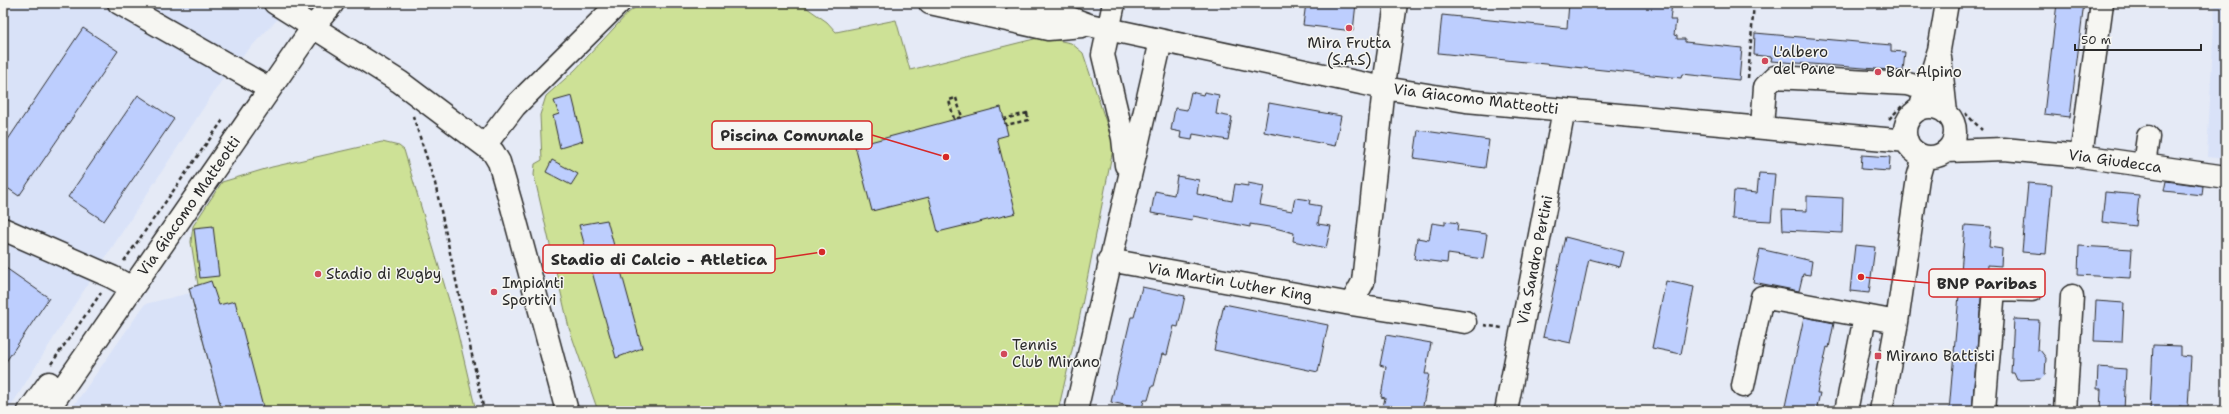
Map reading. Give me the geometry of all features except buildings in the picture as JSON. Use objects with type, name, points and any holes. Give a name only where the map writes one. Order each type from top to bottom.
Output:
[{"type":"street","points":[[119,3],[264,86]]},
{"type":"street","points":[[275,3],[309,16],[486,145],[499,162],[567,411]]},
{"type":"street","name":"Via Giacomo Matteotti","points":[[29,411],[119,281],[264,86],[309,16],[333,3]]},
{"type":"street","points":[[486,145],[515,106],[619,3]]},
{"type":"street","name":"Via Giacomo Matteotti","points":[[930,3],[1050,11],[1099,28],[1384,88],[1466,101],[1868,136],[1911,125]]},
{"type":"street","points":[[1114,3],[1099,28],[1103,55],[1123,138],[1128,178]]},
{"type":"street","points":[[1351,304],[1363,282],[1384,88],[1396,3]]},
{"type":"street","points":[[1939,50],[1954,138],[1947,151],[1932,157],[1924,157],[1911,148],[1911,125],[1927,89],[1939,50],[1947,3]]},
{"type":"street","points":[[2081,156],[2102,3]]},
{"type":"street","points":[[1076,411],[1109,260],[1161,41]]},
{"type":"street","points":[[1762,127],[1765,87],[1775,77],[1907,84],[1927,89]]},
{"type":"street","points":[[1911,125],[1932,108],[1950,119]]},
{"type":"street","name":"Via Sandro Pertini","points":[[1506,411],[1564,110]]},
{"type":"street","name":"Via Giudecca","points":[[1950,119],[1980,140],[2004,149]]},
{"type":"street","points":[[2144,165],[2148,137]]},
{"type":"street","name":"Via Giudecca","points":[[1947,151],[2004,149],[2081,156],[2226,177]]},
{"type":"street","points":[[1881,411],[1897,322],[1918,178],[1924,157]]},
{"type":"street","points":[[3,229],[119,281]]},
{"type":"street","name":"Via Martin Luther King","points":[[1109,260],[1351,304],[1465,322]]},
{"type":"street","name":"Via Giacomo Matteotti","points":[[47,411],[119,281]]},
{"type":"street","points":[[1984,411],[1994,289],[2032,290]]},
{"type":"street","points":[[2065,411],[2072,296]]},
{"type":"street","points":[[1743,386],[1762,297],[1897,322]]},
{"type":"street","points":[[1846,411],[1865,317]]},
{"type":"path","points":[[1747,82],[1754,3]]},
{"type":"path","points":[[956,98],[962,117],[954,119],[949,100],[956,98]]},
{"type":"path","points":[[1027,113],[1028,120],[1006,125],[1004,119],[1027,113]]},
{"type":"path","points":[[50,367],[119,281],[227,114]]},
{"type":"path","points":[[412,115],[435,183],[484,411]]},
{"type":"path","points":[[1465,322],[1522,331]]},
{"type":"shaded area","points":[[3,3],[293,3],[227,72],[73,307],[11,406],[3,411]]},
{"type":"shaded area","points":[[2215,3],[2226,3],[2226,159],[2207,157]]},
{"type":"shaded area","points":[[190,293],[222,411],[70,411],[145,304]]},
{"type":"green space","points":[[641,3],[800,3],[827,22],[836,32],[896,20],[910,70],[1042,37],[1071,43],[1083,53],[1113,143],[1113,149],[1079,320],[1058,411],[598,411],[569,328],[534,175],[535,164],[542,160],[540,115],[546,96],[575,70],[628,13]]},
{"type":"green space","name":"Stadio di Rugby","points":[[382,142],[399,146],[404,150],[454,317],[476,411],[222,411],[189,288],[198,285],[191,242],[193,226],[222,182],[272,167]]},
{"type":"place","name":"Mira Frutta (S.A.S)","points":[[1349,28]]},
{"type":"place","name":"L'albero del Pane","points":[[1765,61]]},
{"type":"place","name":"Bar Alpino","points":[[1878,72]]},
{"type":"place","name":"Piscina Comunale","points":[[946,157]]},
{"type":"place","name":"Stadio di Calcio - Atletica","points":[[822,252]]},
{"type":"place","name":"Stadio di Rugby","points":[[318,274]]},
{"type":"place","name":"BNP Paribas","points":[[1861,277]]},
{"type":"place","name":"Impianti Sportivi","points":[[494,292]]},
{"type":"place","name":"Tennis Club Mirano","points":[[1004,354]]},
{"type":"place","name":"Mirano Battisti","points":[[1878,356]]}]
